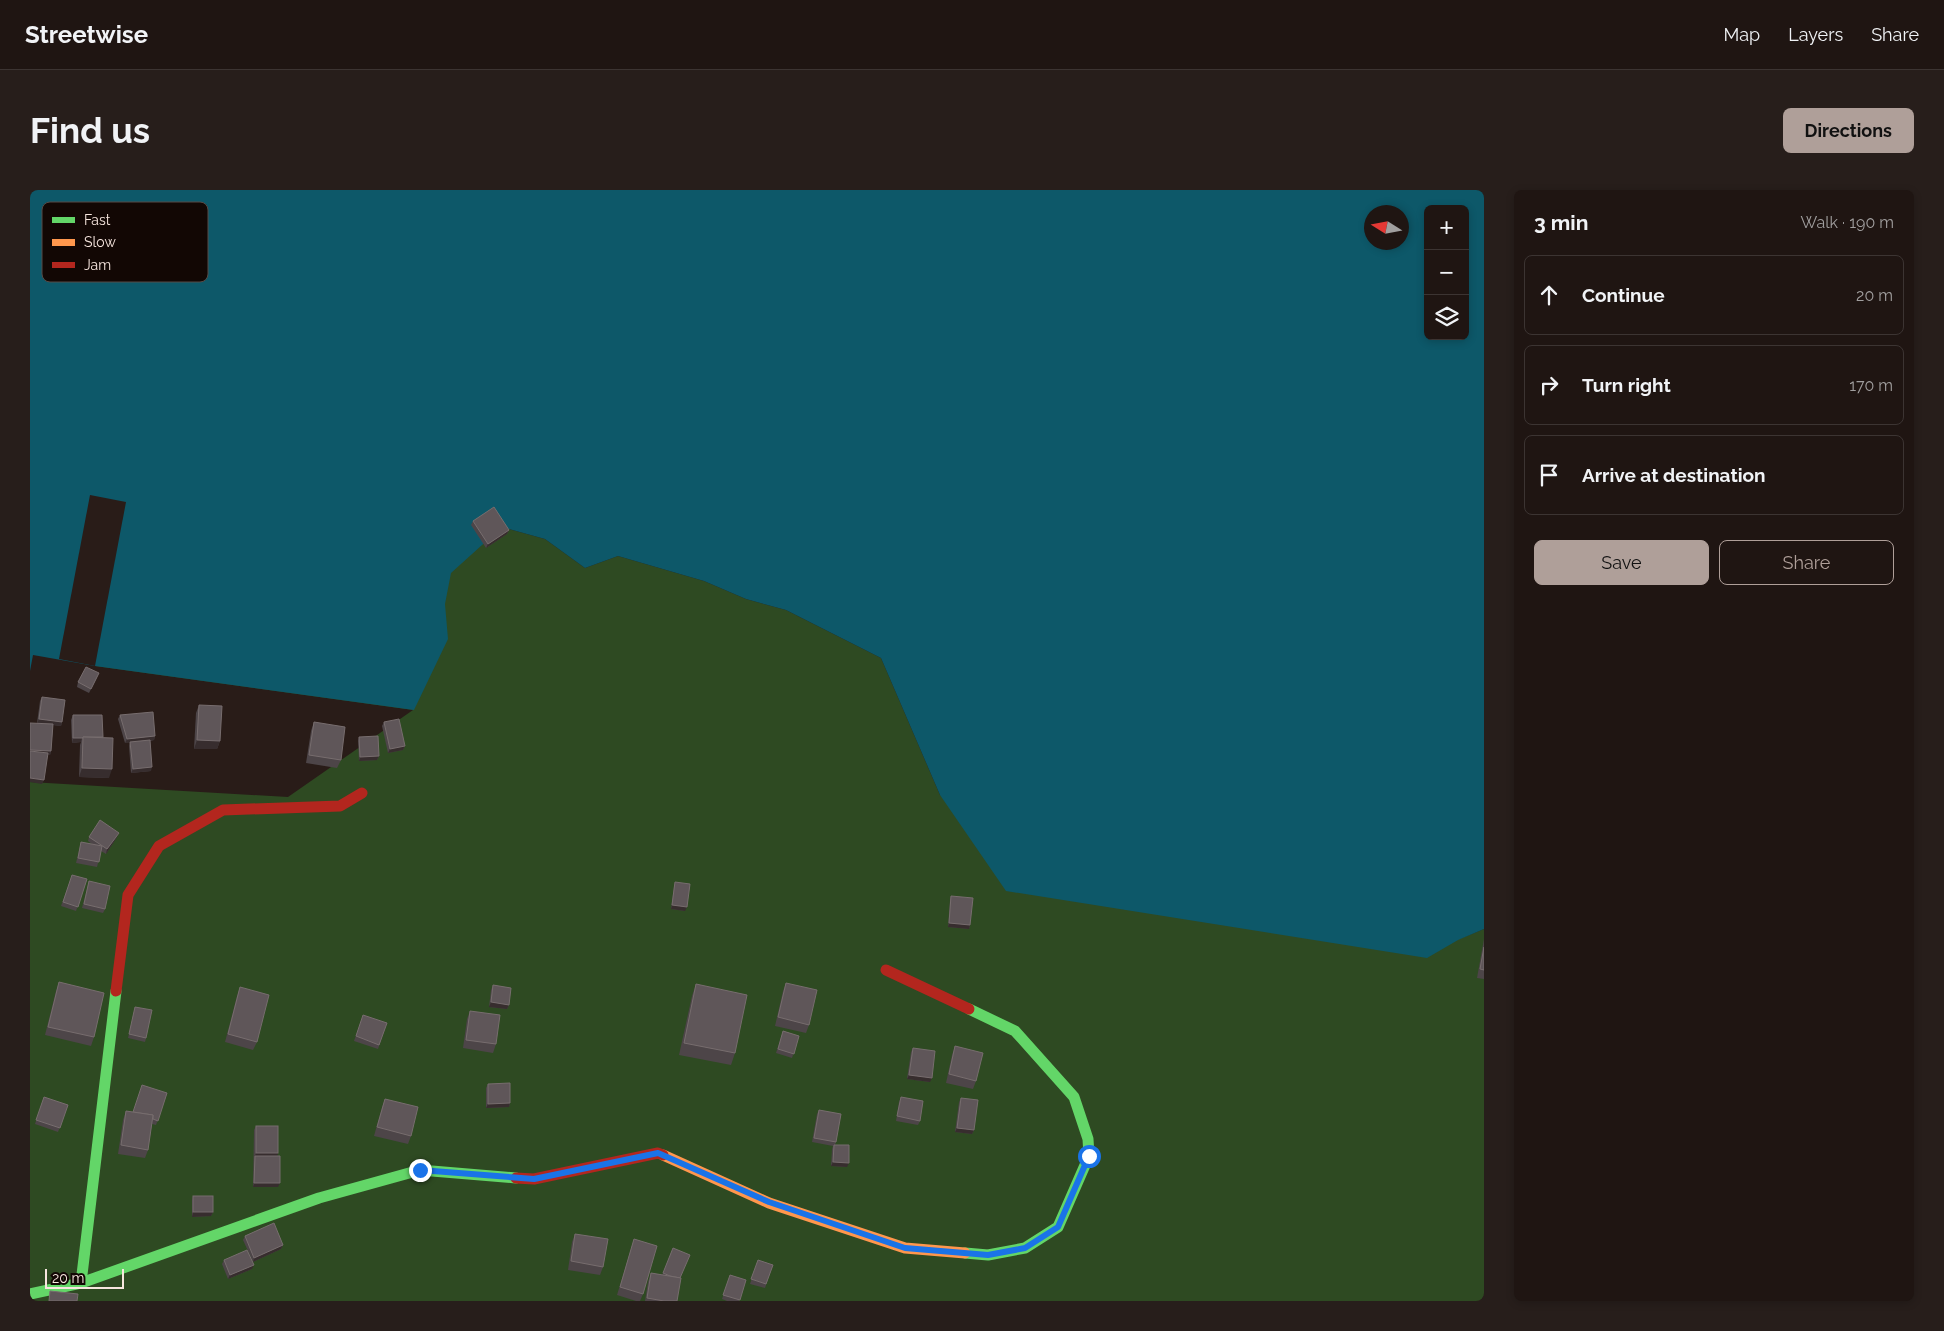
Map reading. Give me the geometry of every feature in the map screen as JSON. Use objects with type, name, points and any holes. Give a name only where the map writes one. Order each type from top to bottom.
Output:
[{"type":"street","points":[[81,1283],[128,895],[159,846],[223,810],[340,806],[362,793]]},
{"type":"street","points":[[30,1294],[81,1283],[319,1198],[420,1170],[534,1179],[658,1153],[769,1202],[905,1248],[988,1255],[1025,1248],[1058,1227],[1089,1156],[1088,1139],[1074,1097],[1015,1031],[886,970]]},
{"type":"green space","points":[[502,527],[545,539],[585,568],[618,556],[704,581],[746,599],[786,610],[881,658],[940,795],[1459,939],[1484,929],[1484,1301],[30,1301],[30,782],[288,797],[413,710],[95,666]]},
{"type":"water","points":[[30,190],[1484,190],[1484,929],[1458,940],[1427,958],[1006,891],[940,795],[881,658],[786,610],[746,599],[704,581],[618,556],[585,568],[545,539],[502,527],[451,573],[445,604],[448,639],[414,710],[95,666],[33,655],[30,671]]},
{"type":"pier","points":[[90,495],[126,502],[95,666],[59,659]]},
{"type":"building","points":[[494,507],[509,530],[488,544],[473,521]]},
{"type":"building","points":[[86,667],[99,673],[91,689],[78,682]]},
{"type":"building","points":[[42,697],[65,700],[62,722],[39,719]]},
{"type":"building","points":[[199,705],[222,706],[220,741],[197,740]]},
{"type":"building","points":[[153,712],[155,736],[127,739],[120,715]]},
{"type":"building","points":[[73,715],[102,715],[103,737],[73,738]]},
{"type":"building","points":[[399,719],[405,746],[390,749],[384,722]]},
{"type":"building","points":[[314,722],[345,727],[341,760],[309,755]]},
{"type":"building","points":[[30,723],[53,724],[51,751],[30,750]]},
{"type":"building","points":[[378,736],[379,756],[360,757],[359,737]]},
{"type":"building","points":[[83,737],[113,738],[112,769],[82,768]]},
{"type":"building","points":[[150,740],[152,767],[133,769],[130,742]]},
{"type":"building","points":[[30,751],[48,753],[44,780],[30,778]]},
{"type":"building","points":[[100,820],[119,833],[107,849],[89,837]]},
{"type":"building","points":[[81,842],[102,846],[99,862],[78,858]]},
{"type":"building","points":[[72,875],[87,879],[78,907],[63,902]]},
{"type":"building","points":[[89,881],[110,886],[105,909],[84,904]]},
{"type":"building","points":[[675,882],[690,884],[687,907],[672,905]]},
{"type":"building","points":[[951,896],[973,898],[970,925],[949,923]]},
{"type":"building","points":[[1484,947],[1484,970],[1480,969]]},
{"type":"building","points":[[59,982],[104,993],[94,1037],[48,1027]]},
{"type":"building","points":[[786,983],[817,990],[809,1025],[778,1017]]},
{"type":"building","points":[[696,984],[747,995],[735,1053],[684,1043]]},
{"type":"building","points":[[493,985],[511,988],[509,1005],[491,1002]]},
{"type":"building","points":[[240,987],[269,995],[257,1042],[228,1034]]},
{"type":"building","points":[[135,1007],[152,1010],[146,1038],[129,1034]]},
{"type":"building","points":[[470,1011],[500,1015],[496,1044],[466,1040]]},
{"type":"building","points":[[363,1015],[387,1023],[379,1045],[356,1036]]},
{"type":"building","points":[[783,1031],[799,1036],[794,1054],[778,1049]]},
{"type":"building","points":[[955,1046],[983,1053],[976,1081],[949,1074]]},
{"type":"building","points":[[913,1048],[935,1051],[932,1078],[909,1075]]},
{"type":"building","points":[[510,1083],[510,1103],[488,1104],[488,1084]]},
{"type":"building","points":[[142,1085],[167,1093],[158,1121],[153,1119],[153,1115],[133,1112]]},
{"type":"building","points":[[44,1097],[68,1105],[60,1128],[36,1120]]},
{"type":"building","points":[[901,1097],[923,1101],[920,1121],[897,1116]]},
{"type":"building","points":[[961,1098],[978,1100],[974,1130],[957,1128]]},
{"type":"building","points":[[385,1099],[418,1107],[411,1136],[377,1127]]},
{"type":"building","points":[[819,1110],[841,1114],[836,1142],[814,1138]]},
{"type":"building","points":[[126,1111],[153,1115],[148,1150],[121,1145]]},
{"type":"building","points":[[256,1126],[278,1126],[278,1153],[256,1153]]},
{"type":"building","points":[[834,1145],[849,1145],[849,1163],[833,1162]]},
{"type":"building","points":[[255,1156],[280,1156],[280,1183],[254,1183]]},
{"type":"building","points":[[193,1196],[213,1196],[213,1212],[193,1212]]},
{"type":"building","points":[[274,1223],[283,1245],[254,1258],[245,1236]]},
{"type":"building","points":[[575,1234],[608,1239],[603,1267],[571,1261]]},
{"type":"building","points":[[634,1239],[657,1246],[643,1294],[620,1287]]},
{"type":"building","points":[[673,1248],[690,1255],[680,1278],[663,1273]]},
{"type":"building","points":[[247,1250],[254,1265],[230,1275],[224,1260]]},
{"type":"building","points":[[758,1260],[773,1265],[766,1284],[751,1279]]},
{"type":"building","points":[[651,1273],[681,1278],[677,1301],[647,1298]]},
{"type":"building","points":[[730,1275],[746,1280],[740,1300],[723,1295]]},
{"type":"building","points":[[50,1291],[78,1294],[77,1301],[49,1301]]},
{"type":"traffic: fast","points":[[81,1283],[116,991]]},
{"type":"traffic: fast","points":[[965,1253],[988,1255],[1025,1248],[1058,1227],[1089,1156],[1088,1139],[1074,1097],[1015,1031],[969,1009]]},
{"type":"traffic: fast","points":[[30,1294],[81,1283],[319,1198],[420,1170],[516,1178]]},
{"type":"traffic: slow","points":[[663,1155],[769,1203],[905,1248],[965,1253]]},
{"type":"traffic: jam","points":[[116,991],[128,895],[159,846],[223,810],[340,806],[362,793]]},
{"type":"traffic: jam","points":[[886,970],[969,1009]]},
{"type":"traffic: jam","points":[[516,1178],[534,1179],[658,1153],[663,1155]]},
{"type":"route","points":[[420,1170],[534,1179],[658,1153],[769,1202],[905,1248],[988,1255],[1025,1248],[1058,1227],[1089,1156]]}]
